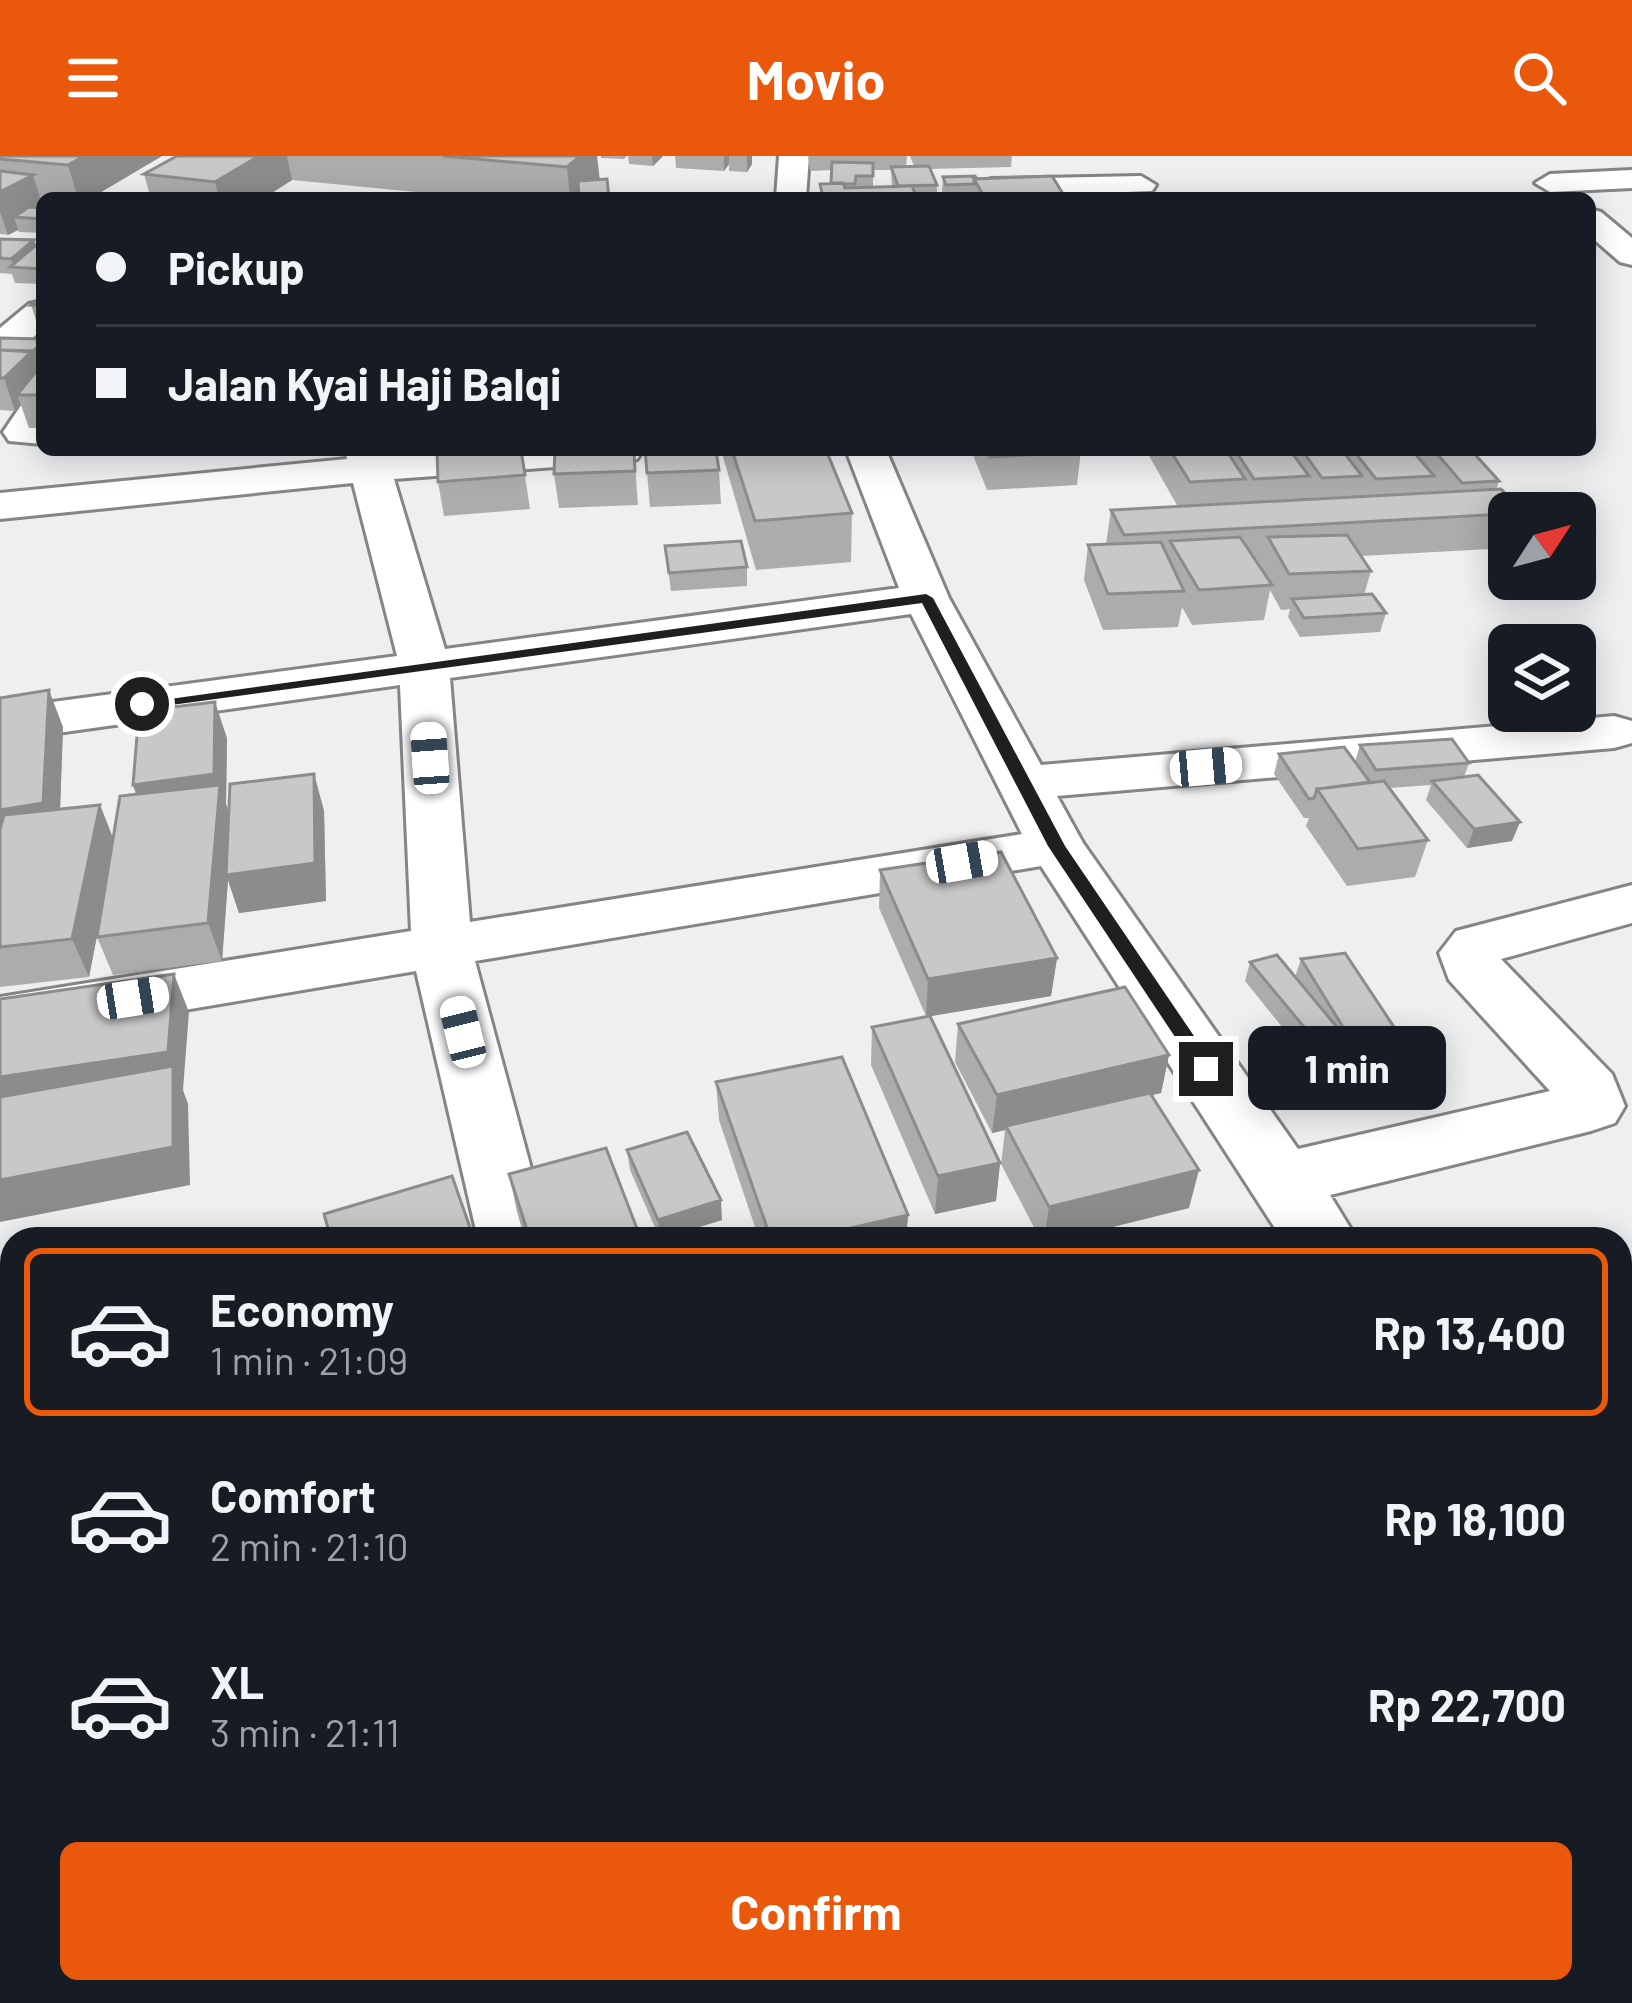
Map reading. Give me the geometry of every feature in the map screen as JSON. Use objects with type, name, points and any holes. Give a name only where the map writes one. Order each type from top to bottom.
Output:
[{"type":"street","points":[[791,192],[794,156]]},
{"type":"street","points":[[1596,192],[1632,179]]},
{"type":"street","points":[[984,192],[992,188],[1141,185]]},
{"type":"street","points":[[1596,224],[1632,255]]},
{"type":"street","points":[[0,346],[36,317]]},
{"type":"street","points":[[0,378],[36,379]]},
{"type":"street","points":[[0,506],[366,460],[469,456]]},
{"type":"street","points":[[868,456],[926,598],[1057,846],[1303,1222],[1592,1106],[1589,1091],[1471,965],[1469,953],[1477,945],[1632,904]]},
{"type":"street","points":[[366,460],[424,663],[442,950],[511,1227]]},
{"type":"street","points":[[0,725],[424,663],[926,598]]},
{"type":"street","points":[[1025,783],[1614,732]]},
{"type":"street","points":[[0,1019],[1057,846]]},
{"type":"building","points":[[0,156],[84,156],[68,165]]},
{"type":"building","points":[[177,156],[259,156],[215,182],[144,174]]},
{"type":"building","points":[[443,156],[580,156],[567,167]]},
{"type":"building","points":[[832,162],[873,163],[873,176],[856,176],[855,184],[831,183]]},
{"type":"building","points":[[929,166],[937,185],[898,186],[891,167]]},
{"type":"building","points":[[0,171],[33,175],[0,192]]},
{"type":"building","points":[[975,176],[974,184],[946,185],[943,177]]},
{"type":"building","points":[[1052,176],[1062,192],[982,192],[974,179]]},
{"type":"building","points":[[607,179],[608,192],[579,192],[578,181]]},
{"type":"building","points":[[820,184],[912,186],[914,192],[822,192]]},
{"type":"building","points":[[29,207],[36,208],[36,219],[14,217]]},
{"type":"building","points":[[0,239],[34,240],[11,259],[0,258]]},
{"type":"building","points":[[36,245],[36,269],[10,267]]},
{"type":"building","points":[[0,338],[36,339],[32,352],[0,350]]},
{"type":"building","points":[[0,350],[32,351],[0,378]]},
{"type":"building","points":[[36,371],[36,395],[17,395]]},
{"type":"building","points":[[437,456],[522,456],[525,475],[438,482]]},
{"type":"building","points":[[555,456],[634,456],[635,471],[554,474]]},
{"type":"building","points":[[646,456],[717,456],[719,470],[647,473]]},
{"type":"building","points":[[734,456],[828,456],[852,513],[755,521]]},
{"type":"building","points":[[1174,456],[1230,456],[1245,479],[1190,482]]},
{"type":"building","points":[[1239,456],[1294,456],[1309,476],[1254,479]]},
{"type":"building","points":[[1306,456],[1347,456],[1362,476],[1322,478]]},
{"type":"building","points":[[1358,456],[1417,456],[1434,476],[1376,479]]},
{"type":"building","points":[[1439,456],[1476,456],[1499,481],[1462,483]]},
{"type":"building","points":[[1501,489],[1504,492],[1488,492],[1488,515],[1124,535],[1111,510]]},
{"type":"building","points":[[1347,535],[1371,571],[1289,574],[1268,537]]},
{"type":"building","points":[[1240,537],[1272,585],[1199,590],[1170,541]]},
{"type":"building","points":[[741,541],[747,567],[669,573],[665,546]]},
{"type":"building","points":[[1161,542],[1184,591],[1108,594],[1088,545]]},
{"type":"building","points":[[1372,594],[1386,613],[1304,618],[1292,599]]},
{"type":"building","points":[[49,690],[43,803],[0,810],[0,698]]},
{"type":"building","points":[[215,702],[214,774],[133,785],[139,711]]},
{"type":"building","points":[[1452,739],[1469,763],[1376,770],[1360,745]]},
{"type":"building","points":[[1344,747],[1370,782],[1317,789],[1309,799],[1279,754]]},
{"type":"building","points":[[314,774],[315,863],[226,875],[230,784]]},
{"type":"building","points":[[1478,775],[1520,822],[1474,829],[1432,781]]},
{"type":"building","points":[[1384,781],[1428,840],[1358,849],[1317,789]]},
{"type":"building","points":[[220,785],[208,923],[97,937],[120,796]]},
{"type":"building","points":[[100,805],[72,939],[0,947],[4,815]]},
{"type":"building","points":[[1001,852],[1057,958],[928,979],[880,870]]},
{"type":"building","points":[[1345,953],[1398,1033],[1351,1040],[1301,959]]},
{"type":"building","points":[[1277,955],[1336,1026],[1309,1033],[1250,962]]},
{"type":"building","points":[[174,974],[168,1052],[0,1077],[0,999]]},
{"type":"building","points":[[1125,987],[1169,1055],[997,1095],[958,1024]]},
{"type":"building","points":[[930,1016],[1000,1163],[938,1176],[872,1027]]},
{"type":"building","points":[[842,1057],[908,1215],[856,1227],[767,1227],[716,1082]]},
{"type":"building","points":[[173,1066],[173,1147],[0,1180],[0,1097]]},
{"type":"building","points":[[1150,1093],[1199,1170],[1049,1207],[1006,1126]]},
{"type":"building","points":[[687,1132],[721,1200],[658,1220],[627,1150]]},
{"type":"building","points":[[606,1148],[636,1227],[526,1227],[509,1174]]},
{"type":"building","points":[[452,1176],[470,1227],[328,1227],[324,1214]]},
{"type":"route","points":[[142,704],[926,598],[1057,846],[1206,1069]]}]
